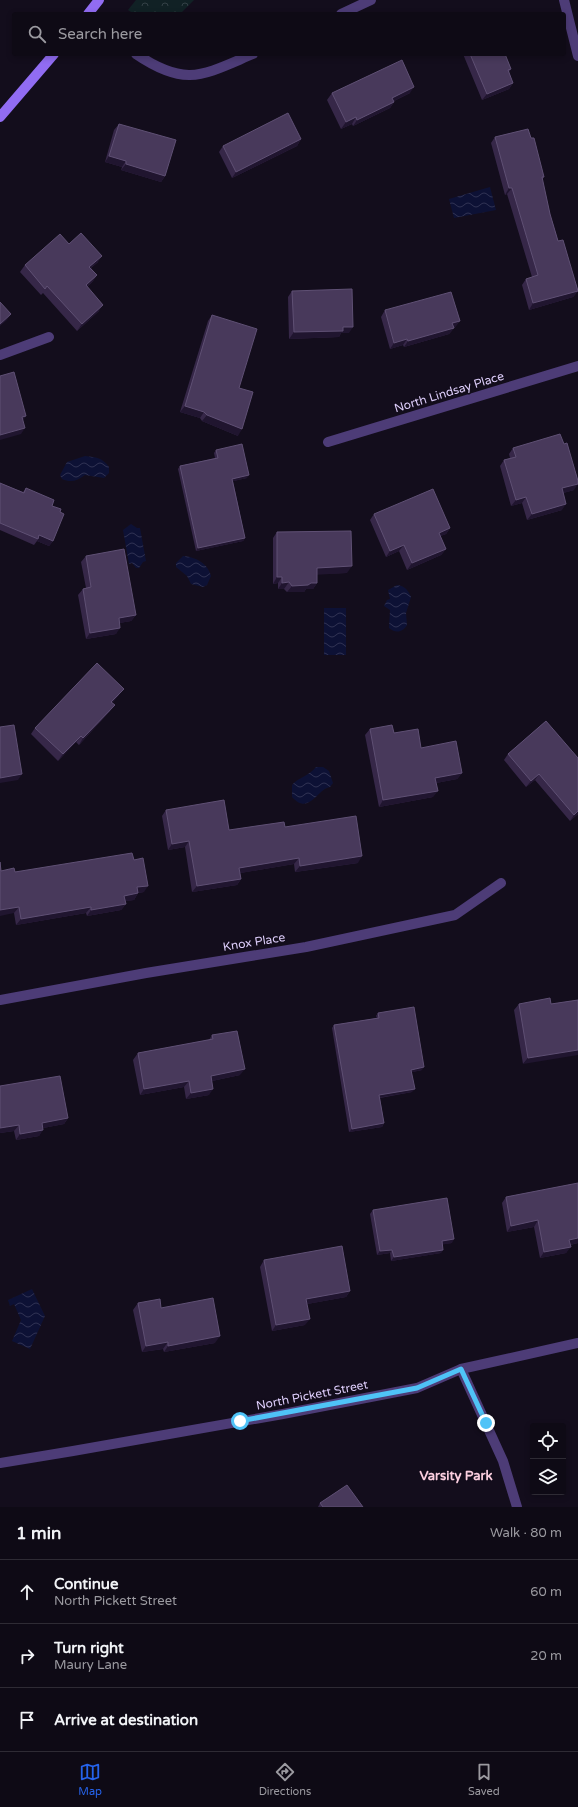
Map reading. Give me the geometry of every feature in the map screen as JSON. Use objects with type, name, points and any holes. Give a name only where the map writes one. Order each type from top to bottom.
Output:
[{"type":"street","points":[[90,12],[99,0]]},
{"type":"street","points":[[345,12],[371,0]]},
{"type":"street","points":[[564,0],[578,56]]},
{"type":"street","points":[[0,117],[52,56]]},
{"type":"street","points":[[139,56],[152,65],[170,73],[188,76],[212,72],[248,56]]},
{"type":"street","points":[[0,355],[49,337]]},
{"type":"street","name":"North Lindsay Place","points":[[328,442],[578,366]]},
{"type":"street","name":"Knox Place","points":[[0,1000],[146,973],[306,947],[455,915],[501,883]]},
{"type":"street","name":"North Pickett Street","points":[[0,1463],[282,1414],[417,1388],[461,1369],[578,1343]]},
{"type":"street","points":[[461,1369],[503,1461],[516,1507]]},
{"type":"green space","points":[[136,0],[194,0],[182,12],[131,12],[128,10]]},
{"type":"water","points":[[490,187],[496,210],[454,218],[449,199]]},
{"type":"water","points":[[85,456],[102,460],[109,467],[109,473],[104,478],[85,475],[74,481],[62,479],[60,475],[67,462]]},
{"type":"water","points":[[131,524],[137,528],[140,528],[146,561],[143,562],[139,568],[136,568],[132,563],[129,564],[123,530]]},
{"type":"water","points":[[183,556],[196,559],[204,564],[211,576],[207,585],[203,587],[191,584],[187,576],[176,567],[176,563]]},
{"type":"water","points":[[397,585],[406,589],[411,597],[406,613],[407,625],[401,631],[397,632],[389,628],[390,610],[384,606],[387,600],[390,599],[388,590]]},
{"type":"water","points":[[324,608],[346,608],[346,655],[324,655]]},
{"type":"water","points":[[316,767],[323,767],[329,771],[333,783],[330,787],[325,789],[308,803],[303,804],[298,802],[292,797],[292,785]]},
{"type":"water","points":[[32,1289],[45,1316],[30,1349],[12,1341],[21,1320],[14,1304],[10,1306],[8,1300]]},
{"type":"building","points":[[471,56],[506,56],[511,69],[508,70],[513,83],[487,94]]},
{"type":"building","points":[[402,60],[414,87],[392,98],[394,102],[357,120],[356,117],[346,122],[332,93]]},
{"type":"building","points":[[288,113],[301,139],[236,172],[223,146]]},
{"type":"building","points":[[119,124],[176,140],[165,176],[126,164],[126,161],[109,156]]},
{"type":"building","points":[[528,129],[531,138],[534,138],[544,177],[542,177],[550,214],[558,241],[563,240],[578,291],[533,303],[526,279],[538,275],[512,188],[509,188],[495,137]]},
{"type":"building","points":[[81,233],[102,256],[89,267],[97,275],[86,285],[103,305],[82,324],[47,286],[45,289],[25,265],[60,234],[69,244]]},
{"type":"building","points":[[352,289],[353,327],[343,327],[343,331],[294,332],[292,291]]},
{"type":"building","points":[[451,292],[460,321],[452,323],[454,328],[408,341],[407,339],[394,343],[385,310]]},
{"type":"building","points":[[0,302],[11,314],[0,324]]},
{"type":"building","points":[[212,315],[257,329],[239,388],[253,392],[242,429],[207,415],[204,412],[185,406]]},
{"type":"building","points":[[14,372],[26,416],[22,417],[25,428],[0,435],[0,376]]},
{"type":"building","points":[[560,434],[564,444],[567,443],[578,484],[562,488],[566,504],[532,514],[526,497],[516,500],[504,460],[516,457],[513,448]]},
{"type":"building","points":[[242,444],[249,475],[232,479],[245,538],[198,548],[180,466],[218,458],[216,450]]},
{"type":"building","points":[[0,483],[24,493],[26,488],[54,500],[52,506],[61,509],[60,512],[64,514],[53,541],[39,535],[38,539],[0,523]]},
{"type":"building","points":[[433,489],[450,528],[439,533],[446,549],[412,563],[404,545],[390,551],[374,514]]},
{"type":"building","points":[[351,531],[352,566],[317,568],[317,583],[311,583],[308,585],[292,586],[289,582],[282,583],[282,577],[277,577],[277,532]]},
{"type":"building","points":[[124,549],[136,615],[119,618],[120,628],[90,633],[83,589],[91,587],[86,556]]},
{"type":"building","points":[[97,663],[124,689],[111,702],[115,705],[83,738],[81,736],[63,754],[35,728]]},
{"type":"building","points":[[546,721],[578,758],[578,811],[574,815],[539,774],[531,781],[508,754]]},
{"type":"building","points":[[14,725],[22,774],[0,778],[0,727]]},
{"type":"building","points":[[392,725],[394,733],[418,729],[421,748],[456,741],[462,773],[435,778],[438,791],[383,800],[370,729]]},
{"type":"building","points":[[224,800],[229,830],[284,822],[285,827],[356,816],[362,856],[300,866],[299,858],[239,868],[241,879],[197,886],[189,841],[172,844],[166,810]]},
{"type":"building","points":[[132,853],[134,860],[143,858],[148,886],[137,887],[138,893],[124,896],[126,904],[91,910],[91,907],[21,919],[19,907],[0,910],[0,862],[1,871],[14,868],[15,872]]},
{"type":"building","points":[[550,998],[551,1004],[578,1000],[578,1050],[528,1058],[519,1004]]},
{"type":"building","points":[[414,1007],[424,1067],[411,1070],[415,1089],[379,1095],[384,1123],[352,1129],[334,1025],[379,1018],[378,1013]]},
{"type":"building","points":[[237,1031],[245,1069],[211,1076],[213,1089],[191,1093],[189,1081],[144,1089],[138,1053],[213,1039],[212,1035]]},
{"type":"building","points":[[60,1076],[68,1118],[42,1123],[43,1130],[20,1134],[19,1125],[0,1128],[0,1086]]},
{"type":"building","points":[[578,1183],[578,1238],[569,1240],[571,1247],[544,1252],[538,1220],[511,1226],[506,1197]]},
{"type":"building","points":[[447,1198],[454,1239],[442,1241],[443,1250],[394,1257],[392,1250],[380,1251],[373,1210]]},
{"type":"building","points":[[342,1246],[350,1291],[306,1299],[310,1319],[276,1325],[264,1260]]},
{"type":"building","points":[[213,1298],[220,1336],[168,1346],[168,1342],[146,1346],[138,1303],[160,1299],[161,1308]]},
{"type":"building","points":[[347,1485],[363,1507],[323,1507],[320,1503]]},
{"type":"district","name":"Varsity Park","points":[[456,1476]]},
{"type":"route","points":[[240,1421],[417,1388],[461,1369],[486,1423]]}]
